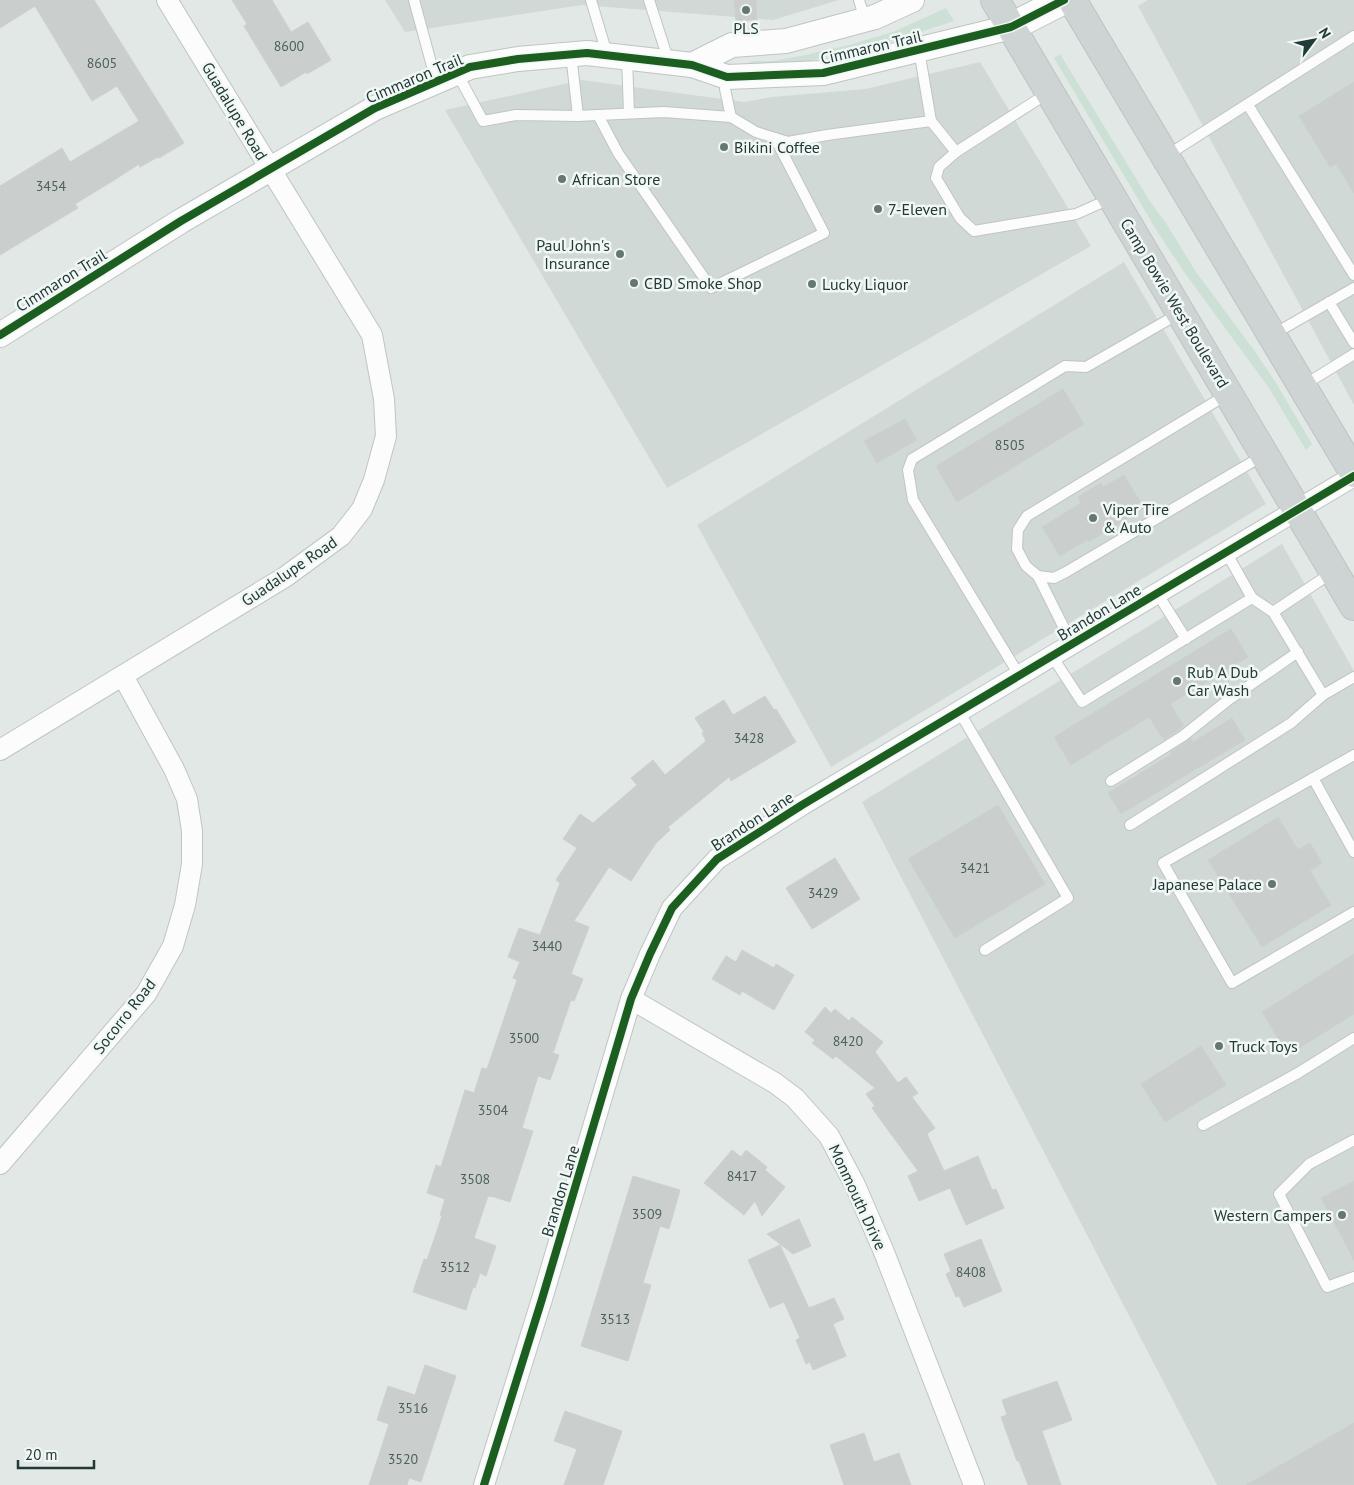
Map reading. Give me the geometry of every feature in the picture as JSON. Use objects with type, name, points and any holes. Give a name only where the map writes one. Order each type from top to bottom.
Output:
[{"type":"main road","name":"Camp Bowie West Boulevard","points":[[995,0],[1354,606]]},
{"type":"main road","points":[[1011,27],[1064,0]]},
{"type":"main road","points":[[1072,0],[1272,335],[1351,463]]},
{"type":"street","name":"Guadalupe Road","points":[[0,750],[285,578],[341,536],[362,508],[374,480],[386,436],[384,399],[372,334],[167,0]]},
{"type":"street","name":"Cimmaron Trail","points":[[681,63],[732,45],[786,41],[862,10],[874,17],[912,0]]},
{"type":"street","name":"Cimmaron Trail","points":[[0,334],[181,221],[374,108],[470,68],[518,59],[587,53],[681,63],[727,77],[823,73],[1011,27]]},
{"type":"street","name":"Brandon Lane","points":[[484,1485],[542,1299],[631,999],[672,908],[717,859],[802,805],[1298,509],[1351,463]]},
{"type":"street","name":"Socorro Road","points":[[0,1164],[146,994],[173,946],[185,905],[192,864],[192,831],[187,799],[174,769],[123,676]]},
{"type":"street","name":"Monmouth Drive","points":[[631,999],[774,1083],[795,1098],[829,1136],[854,1185],[884,1252],[974,1485]]},
{"type":"lane","points":[[414,0],[447,77],[483,121],[516,115],[578,116],[664,112],[731,117],[756,132],[788,142],[931,120]]},
{"type":"lane","points":[[591,0],[617,56],[629,113]]},
{"type":"lane","points":[[649,0],[681,63]]},
{"type":"lane","points":[[1165,157],[1354,36]]},
{"type":"lane","points":[[919,50],[931,120],[956,152]]},
{"type":"lane","points":[[571,54],[578,116]]},
{"type":"lane","points":[[727,77],[725,89],[731,117]]},
{"type":"lane","points":[[1050,92],[956,152],[939,167],[936,178],[960,218],[974,231],[1076,214],[1113,198]]},
{"type":"lane","points":[[1248,105],[1354,275]]},
{"type":"lane","points":[[598,115],[618,153],[711,288],[824,233],[775,138]]},
{"type":"lane","points":[[1272,335],[1354,288]]},
{"type":"lane","points":[[1329,302],[1354,343]]},
{"type":"lane","points":[[1019,675],[913,500],[908,470],[912,459],[1065,366],[1086,367],[1181,312]]},
{"type":"lane","points":[[1303,386],[1354,354]]},
{"type":"lane","points":[[1072,644],[1038,576],[1026,566],[1017,549],[1018,530],[1027,516],[1229,394]]},
{"type":"lane","points":[[1038,576],[1054,578],[1066,572],[1265,454]]},
{"type":"lane","points":[[1226,552],[1252,598],[1274,612],[1323,695]]},
{"type":"lane","points":[[1274,612],[1334,572]]},
{"type":"lane","points":[[1158,593],[1186,639]]},
{"type":"lane","points":[[1052,656],[1082,702],[1252,598]]},
{"type":"lane","points":[[1111,781],[1183,736],[1227,701],[1298,652]]},
{"type":"lane","points":[[1130,825],[1292,723],[1323,695],[1354,677]]},
{"type":"lane","points":[[959,711],[1068,898],[985,950]]},
{"type":"lane","points":[[1354,754],[1163,864],[1232,983],[1354,912]]},
{"type":"lane","points":[[1313,778],[1354,852]]},
{"type":"lane","points":[[1203,1125],[1298,1072],[1354,1038]]},
{"type":"lane","points":[[1354,1140],[1309,1164],[1279,1194],[1327,1287],[1354,1277]]},
{"type":"shaded area","points":[[385,0],[839,0],[773,20],[582,5],[405,32]]},
{"type":"shaded area","points":[[1148,0],[1354,0],[1354,405],[1138,6]]},
{"type":"shaded area","points":[[980,62],[1091,246],[667,488],[445,110],[582,80],[744,102],[772,97],[865,89]]},
{"type":"shaded area","points":[[1124,262],[1266,504],[831,767],[697,525]]},
{"type":"shaded area","points":[[1282,544],[1354,671],[1354,1485],[1217,1485],[862,802]]},
{"type":"green space","points":[[946,8],[954,21],[893,41],[797,64],[751,66],[746,64],[753,61],[772,61],[801,56],[849,45],[893,32]]},
{"type":"green space","points":[[1060,54],[1151,203],[1166,223],[1196,272],[1276,383],[1312,444],[1306,450],[1269,388],[1160,236],[1054,58]]},
{"type":"building","points":[[0,0],[94,0],[184,143],[140,167],[139,164],[75,204],[78,208],[0,255],[0,186],[62,148],[70,162],[139,121],[117,86],[92,101],[35,6],[0,28]]},
{"type":"building","points":[[232,0],[272,0],[291,32],[308,22],[331,60],[281,87],[244,26],[247,24]]},
{"type":"building","name":"PLS","points":[[734,0],[756,0],[757,20],[736,21]]},
{"type":"building","points":[[1354,82],[1354,193],[1336,164],[1330,167],[1299,116]]},
{"type":"building","points":[[1063,389],[1084,424],[957,502],[936,466]]},
{"type":"building","points":[[905,419],[917,440],[877,463],[864,441]]},
{"type":"building","name":"Viper Tire & Auto","points":[[1124,475],[1144,508],[1089,542],[1087,540],[1060,556],[1042,527],[1081,503],[1078,497],[1101,483],[1103,487]]},
{"type":"building","name":"Rub A Dub Car Wash","points":[[1231,629],[1248,657],[1170,704],[1184,726],[1164,740],[1149,717],[1071,765],[1054,737]]},
{"type":"building","points":[[765,696],[774,710],[776,709],[796,742],[731,781],[729,777],[668,827],[670,830],[656,843],[631,881],[609,867],[574,921],[589,927],[571,974],[583,979],[574,1001],[571,1000],[553,1053],[559,1055],[550,1080],[538,1076],[522,1128],[533,1131],[510,1202],[488,1196],[474,1238],[496,1246],[486,1276],[480,1273],[475,1288],[473,1287],[466,1310],[413,1292],[424,1259],[427,1260],[442,1216],[440,1215],[445,1199],[427,1193],[436,1165],[441,1167],[465,1090],[474,1093],[482,1068],[487,1069],[517,980],[513,978],[520,962],[508,957],[519,928],[540,935],[560,883],[556,880],[577,848],[563,839],[580,814],[593,823],[637,785],[631,778],[653,760],[665,775],[706,741],[702,733],[704,732],[695,718],[724,700],[733,715]]},
{"type":"building","name":"Rub A Dub Car Wash","points":[[1232,718],[1245,740],[1121,814],[1108,793],[1172,754],[1171,752],[1191,738],[1193,742]]},
{"type":"building","points":[[998,805],[1045,884],[955,938],[908,859]]},
{"type":"building","points":[[1278,817],[1298,850],[1310,843],[1322,863],[1310,871],[1331,905],[1262,947],[1208,860]]},
{"type":"building","points":[[835,858],[860,899],[812,929],[786,888]]},
{"type":"building","points":[[742,950],[774,968],[776,964],[794,975],[774,1010],[742,991],[740,995],[712,979],[726,956],[736,962]]},
{"type":"building","points":[[1354,954],[1354,1014],[1288,1055],[1262,1012]]},
{"type":"building","points":[[825,1007],[831,1013],[835,1009],[849,1021],[852,1017],[883,1042],[875,1052],[898,1083],[906,1077],[918,1093],[912,1097],[935,1128],[927,1134],[944,1171],[978,1156],[992,1190],[996,1189],[1004,1208],[966,1225],[950,1188],[919,1201],[908,1176],[918,1171],[872,1108],[875,1106],[866,1094],[875,1088],[836,1056],[833,1059],[812,1043],[815,1040],[805,1032]]},
{"type":"building","points":[[1201,1046],[1226,1085],[1165,1122],[1141,1084]]},
{"type":"building","points":[[732,1150],[741,1157],[746,1150],[767,1167],[765,1170],[785,1187],[762,1216],[755,1201],[744,1215],[704,1183]]},
{"type":"building","points":[[633,1176],[680,1190],[669,1229],[660,1226],[643,1283],[651,1285],[628,1361],[581,1346]]},
{"type":"building","name":"Western Campers","points":[[1354,1181],[1354,1260],[1321,1198]]},
{"type":"building","points":[[799,1219],[811,1246],[793,1254],[767,1234]]},
{"type":"building","points":[[981,1239],[1002,1291],[964,1307],[959,1296],[956,1297],[946,1274],[951,1271],[944,1254]]},
{"type":"building","points":[[780,1245],[809,1308],[834,1298],[844,1319],[833,1324],[846,1356],[813,1370],[810,1362],[806,1364],[796,1340],[800,1338],[784,1302],[770,1308],[748,1260]]},
{"type":"building","points":[[425,1365],[456,1376],[421,1482],[409,1478],[407,1485],[369,1485],[389,1424],[377,1420],[388,1386],[415,1395]]},
{"type":"building","points":[[1057,1381],[1072,1420],[1042,1431],[1061,1485],[1028,1485],[1001,1417],[1007,1415],[1002,1400]]},
{"type":"building","points":[[565,1411],[622,1431],[603,1485],[564,1485],[577,1449],[554,1441]]},
{"type":"building","points":[[1354,1423],[1354,1485],[1246,1485]]},
{"type":"building","points":[[864,1433],[874,1462],[899,1453],[911,1485],[844,1485],[830,1445]]},
{"type":"cycle path","points":[[0,335],[181,221],[375,108],[470,67],[518,59],[587,53],[692,65],[727,77],[823,73],[1011,27],[1064,0]]},
{"type":"cycle path","points":[[484,1485],[542,1299],[631,999],[672,908],[717,859],[802,805],[1354,476]]},
{"type":"place","name":"PLS","points":[[746,10]]},
{"type":"place","name":"Bikini Coffee","points":[[724,147]]},
{"type":"place","name":"African Store","points":[[562,179]]},
{"type":"place","name":"7-Eleven","points":[[878,209]]},
{"type":"place","name":"Paul John's Insurance","points":[[620,254]]},
{"type":"place","name":"CBD Smoke Shop","points":[[634,283]]},
{"type":"place","name":"Lucky Liquor","points":[[812,284]]},
{"type":"place","name":"Viper Tire & Auto","points":[[1093,518]]},
{"type":"place","name":"Rub A Dub Car Wash","points":[[1177,681]]},
{"type":"place","name":"Japanese Palace","points":[[1272,884]]},
{"type":"place","name":"Truck Toys","points":[[1219,1046]]},
{"type":"place","name":"Western Campers","points":[[1342,1215]]}]
